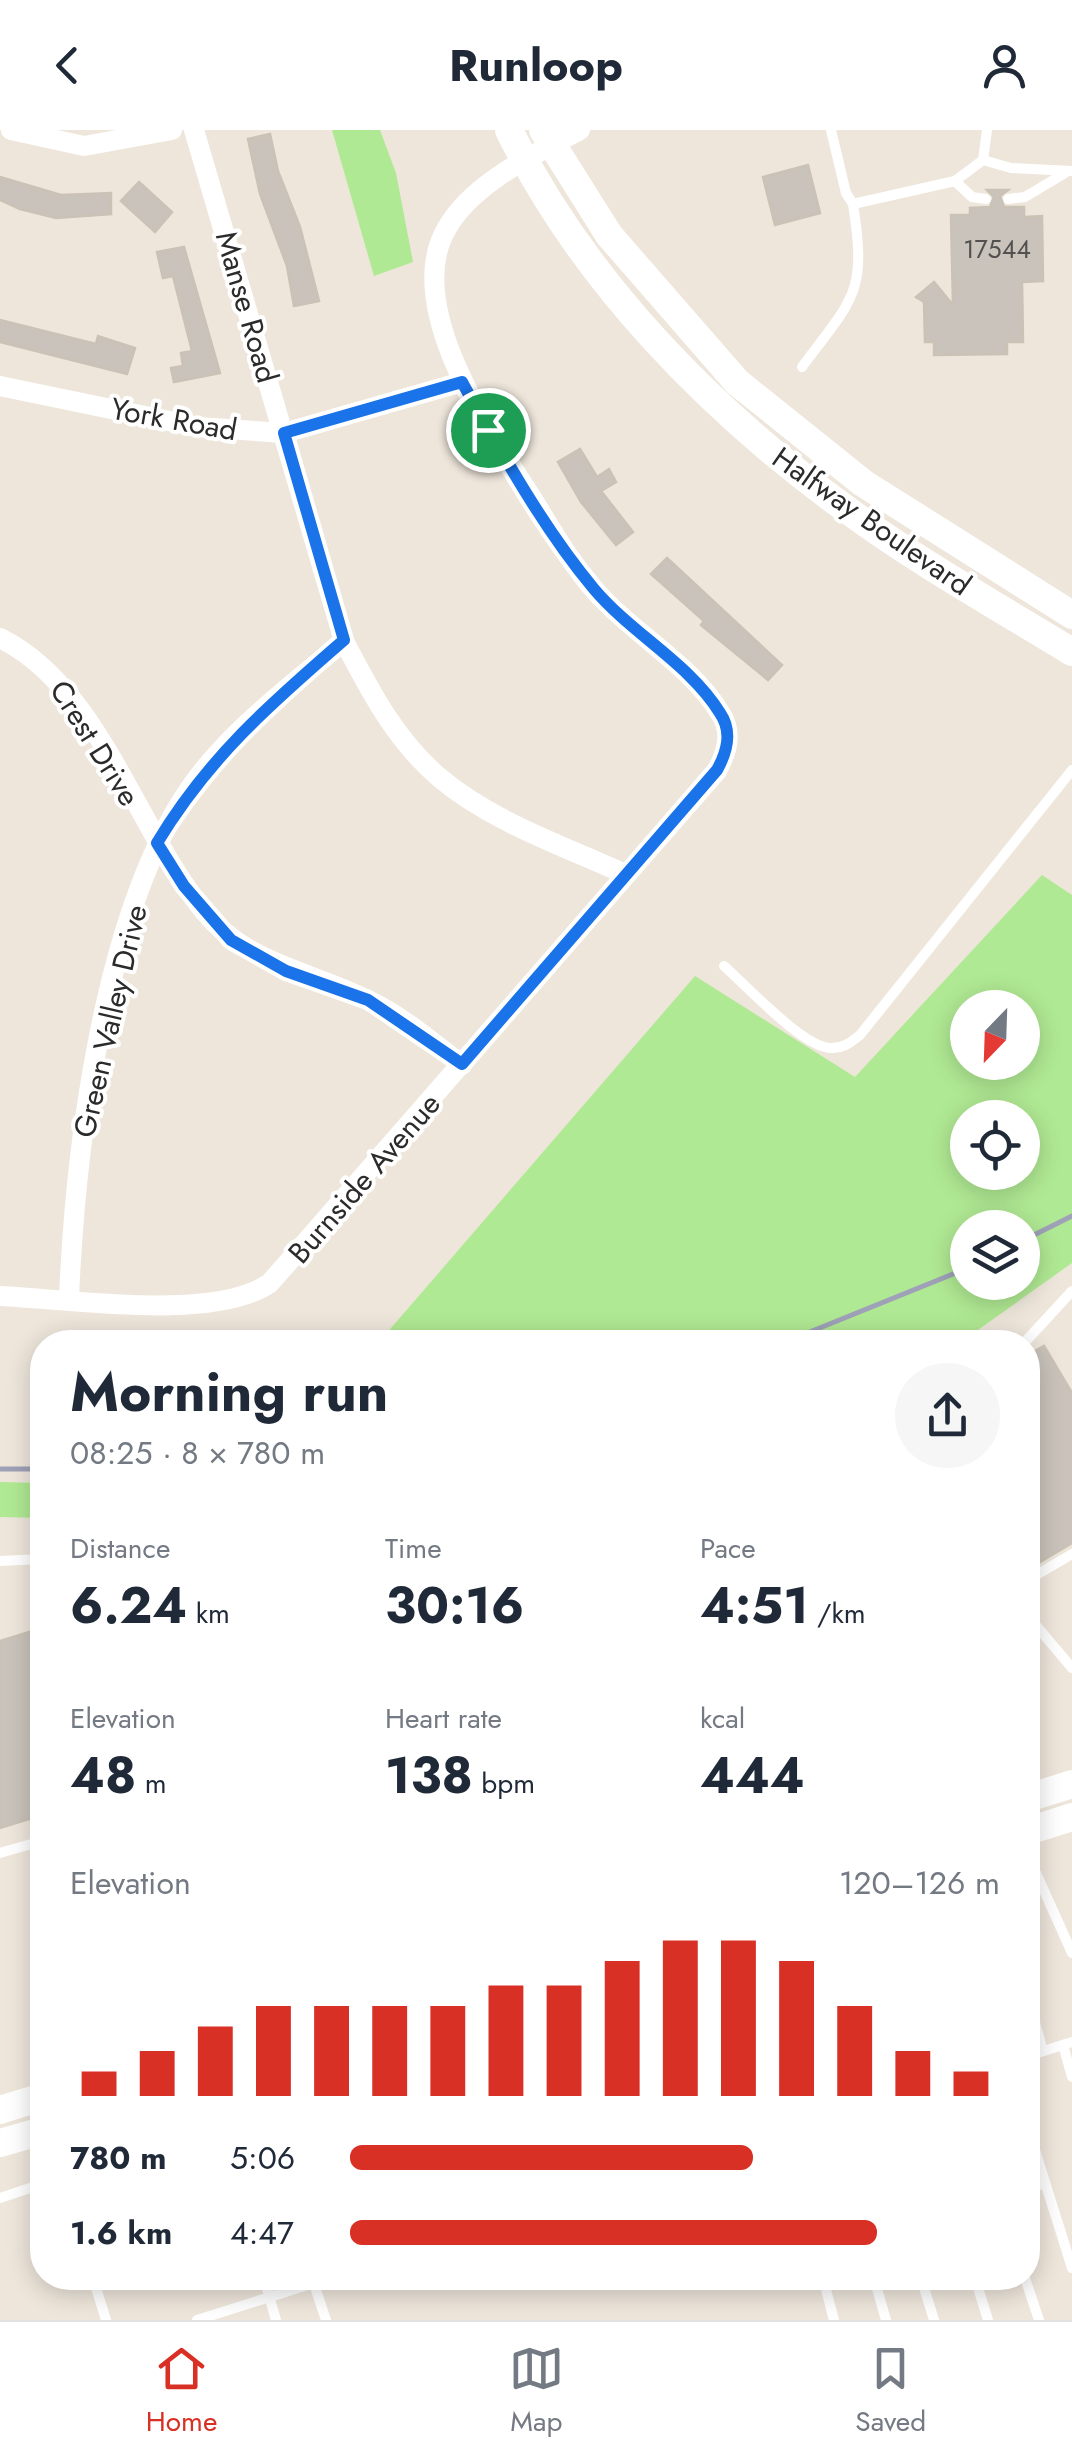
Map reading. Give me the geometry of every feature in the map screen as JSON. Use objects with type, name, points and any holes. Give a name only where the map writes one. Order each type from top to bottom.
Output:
[{"type":"main road","name":"Halfway Boulevard","points":[[509,130],[524,161],[588,255],[655,338],[721,407],[849,512],[1072,652]]},
{"type":"main road","name":"Halfway Boulevard","points":[[547,138],[609,236],[737,382],[863,484],[1072,615]]},
{"type":"main road","points":[[1040,1794],[1072,1784]]},
{"type":"main road","points":[[1040,1827],[1072,1816]]},
{"type":"main road","points":[[0,2110],[30,2101]]},
{"type":"main road","points":[[0,2144],[30,2135]]},
{"type":"street","points":[[11,130],[84,146],[172,130]]},
{"type":"street","name":"Manse Road","points":[[194,130],[344,640],[379,707],[442,779],[508,820],[625,874]]},
{"type":"street","points":[[462,382],[443,324],[435,262],[444,232],[454,215],[524,161],[547,138],[580,130]]},
{"type":"street","name":"York Road","points":[[0,386],[198,427],[284,433],[462,382]]},
{"type":"street","name":"Burnside Avenue","points":[[0,1296],[192,1306],[254,1295],[290,1264],[717,770],[726,753],[728,734],[723,716],[706,693],[594,589],[488,430],[462,382]]},
{"type":"street","name":"Crest Drive","points":[[0,638],[30,653],[77,705],[184,886],[231,940],[286,971],[368,1000],[462,1064]]},
{"type":"street","name":"Green Valley Drive","points":[[69,1300],[72,1222],[93,1074],[130,920],[157,843],[188,791],[219,754],[344,640]]},
{"type":"lane","points":[[802,367],[856,290],[861,256],[854,204],[846,192],[831,130]]},
{"type":"lane","points":[[854,204],[955,181],[983,160],[987,130]]},
{"type":"lane","points":[[983,160],[1011,168],[1071,172]]},
{"type":"lane","points":[[1008,199],[1025,196],[1071,172]]},
{"type":"lane","points":[[955,181],[972,197],[986,200]]},
{"type":"lane","points":[[724,966],[809,1041],[832,1048],[847,1045],[860,1035],[1072,770]]},
{"type":"lane","points":[[1036,1330],[1072,1291]]},
{"type":"lane","points":[[1040,1573],[1072,1554]]},
{"type":"lane","points":[[0,1561],[30,1560]]},
{"type":"lane","points":[[1040,1630],[1072,1668]]},
{"type":"lane","points":[[0,1853],[30,1844]]},
{"type":"lane","points":[[1040,1882],[1072,1953]]},
{"type":"lane","points":[[1040,2052],[1067,2043],[1072,2077]]},
{"type":"lane","points":[[1040,2047],[1044,2051]]},
{"type":"lane","points":[[1040,2167],[1072,2268]]},
{"type":"lane","points":[[1040,2185],[1045,2183]]},
{"type":"lane","points":[[0,2198],[30,2188]]},
{"type":"lane","points":[[97,2290],[106,2320]]},
{"type":"lane","points":[[267,2290],[276,2320]]},
{"type":"lane","points":[[198,2320],[285,2290]]},
{"type":"lane","points":[[316,2290],[326,2320]]},
{"type":"lane","points":[[826,2290],[834,2320]]},
{"type":"lane","points":[[877,2290],[886,2320]]},
{"type":"lane","points":[[925,2290],[934,2320]]},
{"type":"lane","points":[[979,2290],[988,2320]]},
{"type":"lane","points":[[1029,2290],[1039,2320]]},
{"type":"green space","points":[[332,130],[380,130],[396,173],[413,262],[374,276]]},
{"type":"green space","points":[[1042,875],[1072,895],[1072,1263],[1040,1286],[1040,1210],[950,1210],[950,1300],[1020,1300],[978,1330],[389,1330],[695,976],[855,1077]]},
{"type":"green space","points":[[0,1482],[30,1483],[30,1518],[0,1517]]},
{"type":"building","points":[[270,134],[319,301],[294,306],[287,266],[260,194],[248,139]]},
{"type":"building","points":[[808,165],[820,213],[775,225],[763,177]]},
{"type":"building","points":[[0,177],[61,195],[111,193],[111,214],[56,218],[20,209],[0,200]]},
{"type":"building","points":[[139,182],[172,212],[155,232],[121,201]]},
{"type":"building","points":[[987,190],[1008,190],[1000,196],[1004,207],[1024,207],[1024,217],[1042,216],[1043,281],[1022,282],[1023,342],[1007,342],[1007,354],[934,355],[934,342],[925,342],[924,302],[916,297],[934,282],[953,305],[951,215],[970,215],[970,208],[990,207],[994,197]]},
{"type":"building","points":[[184,247],[220,373],[174,382],[171,368],[183,366],[181,353],[192,351],[173,276],[163,278],[157,252]]},
{"type":"building","points":[[0,320],[96,344],[98,336],[135,348],[127,374],[0,342]]},
{"type":"building","points":[[580,449],[597,477],[609,469],[616,482],[601,491],[633,532],[616,545],[581,502],[558,462]]},
{"type":"building","points":[[667,558],[782,665],[768,680],[701,625],[704,621],[651,574]]},
{"type":"building","points":[[1044,1346],[1072,1393],[1072,1543],[1040,1562],[1040,1348]]},
{"type":"building","points":[[30,1632],[30,1819],[0,1828],[0,1641]]},
{"type":"railway","points":[[1040,1232],[1072,1216]]},
{"type":"railway","points":[[815,1330],[950,1275]]},
{"type":"railway","points":[[0,1469],[30,1469]]},
{"type":"route","points":[[462,382],[488,430],[594,589],[706,693],[723,716],[728,734],[726,753],[717,770],[462,1064],[397,1016],[368,1000],[286,971],[255,957],[231,940],[206,915],[157,843],[188,791],[219,754],[255,717],[344,640],[284,433],[462,382]]}]
